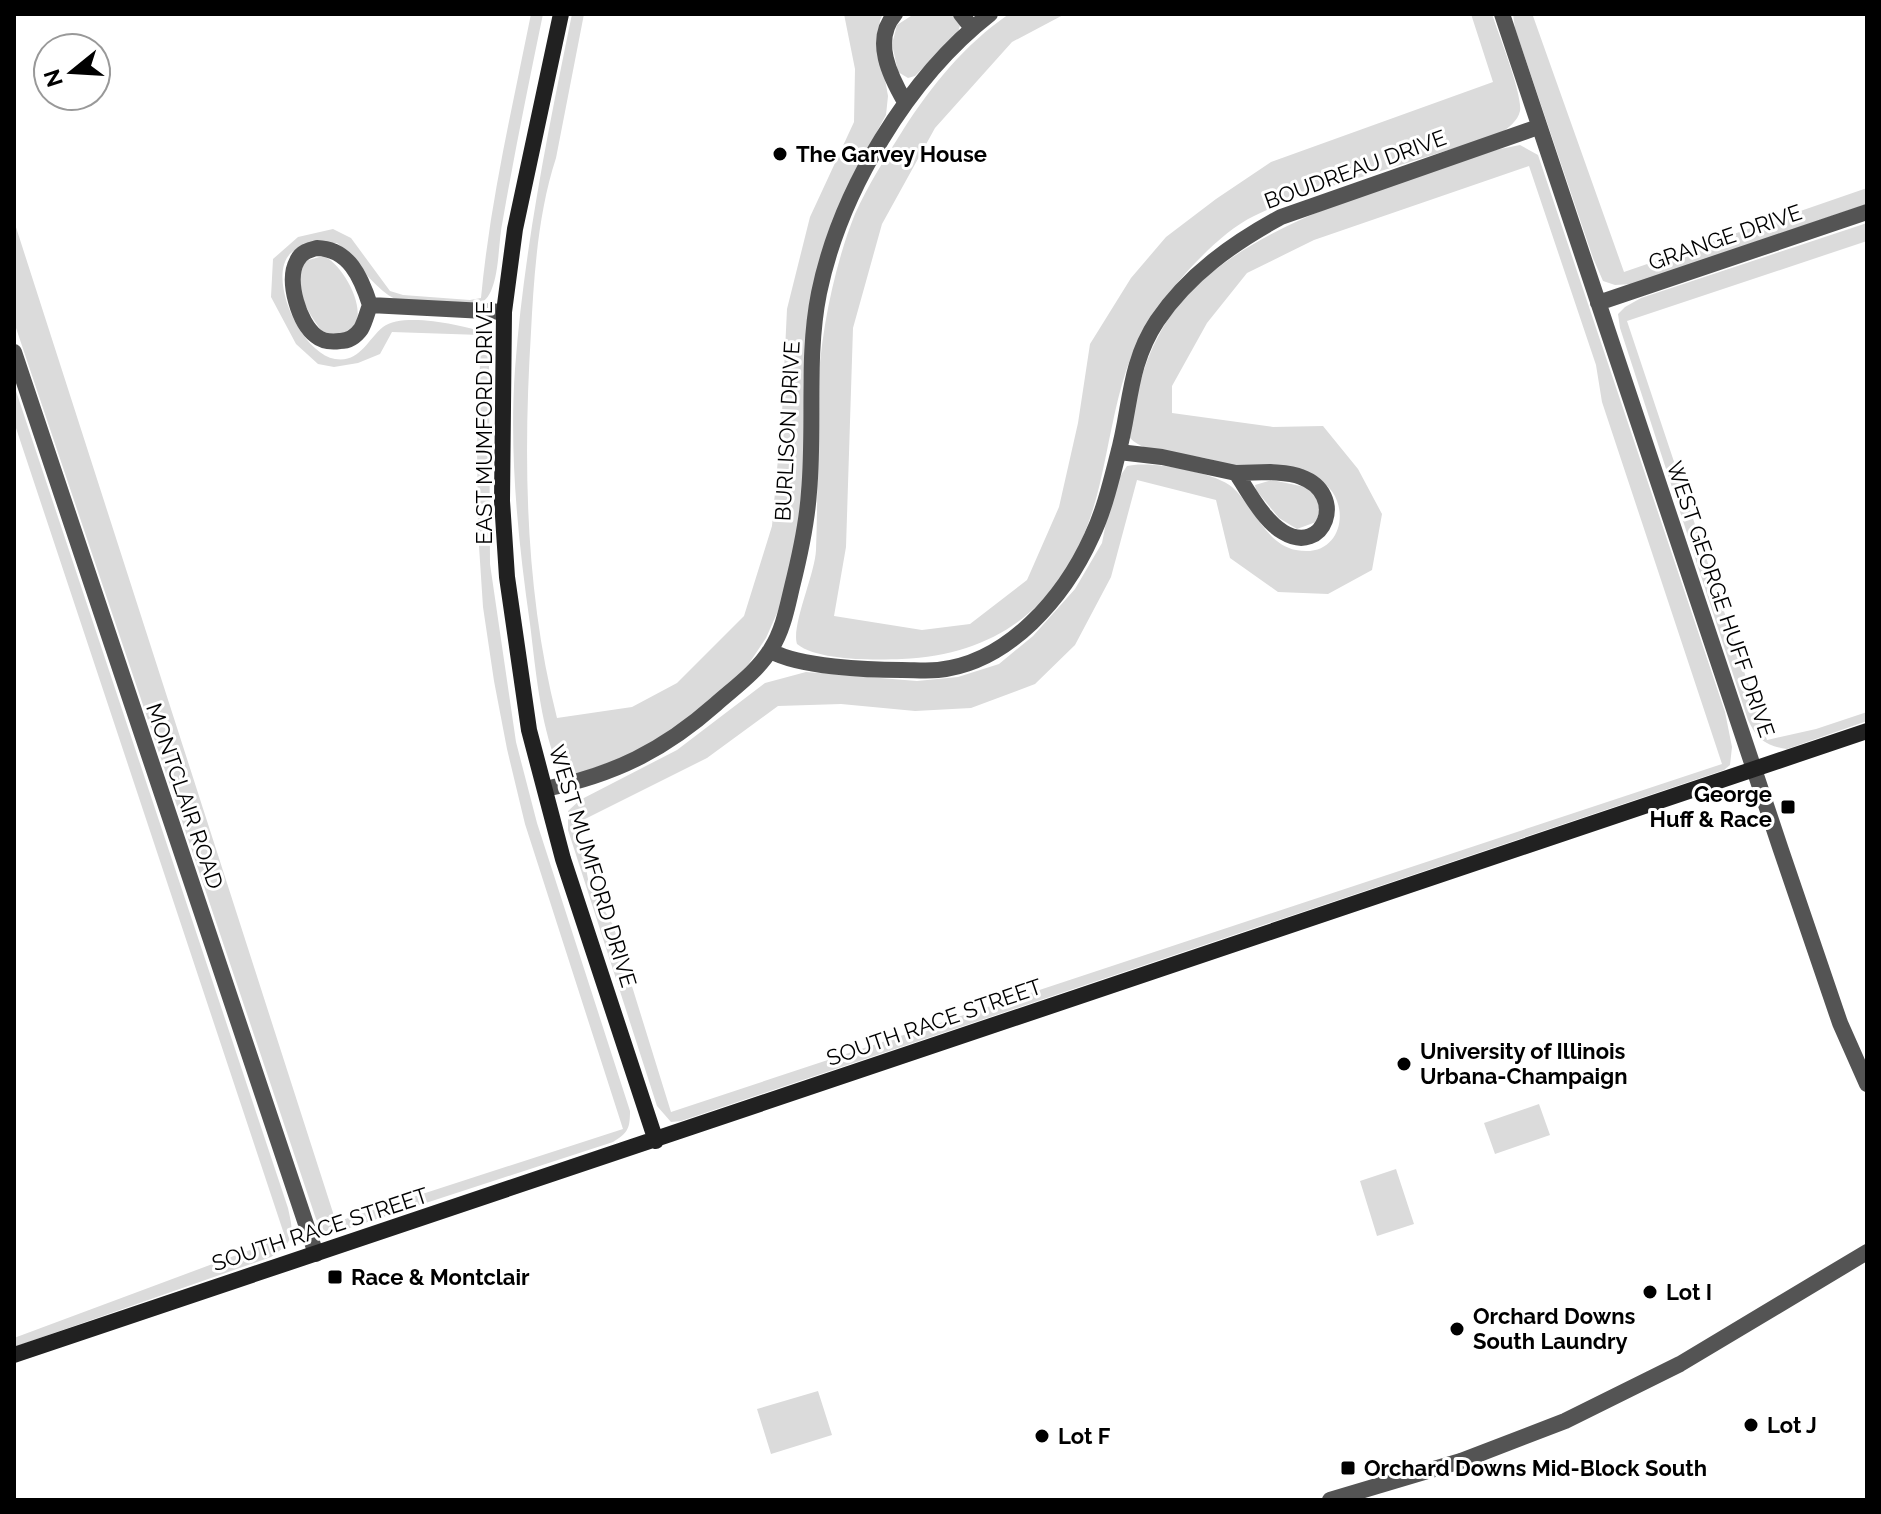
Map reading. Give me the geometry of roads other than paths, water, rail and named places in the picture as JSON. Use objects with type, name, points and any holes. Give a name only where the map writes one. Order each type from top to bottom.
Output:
[{"type":"street","name":"EAST MUMFORD DRIVE","points":[[509,598],[502,501],[504,312],[515,229],[561,14]]},
{"type":"street","points":[[895,14],[882,44],[892,79],[905,102]]},
{"type":"street","points":[[961,14],[972,28]]},
{"type":"street","name":"BURLISON DRIVE","points":[[545,789],[588,780],[663,745],[715,705],[771,651],[783,623],[802,546],[809,491],[813,333],[820,291],[836,238],[855,193],[905,102],[972,28],[990,14]]},
{"type":"street","name":"WEST GEORGE HUFF DRIVE","points":[[1502,14],[1840,1023],[1867,1084]]},
{"type":"street","name":"BOUDREAU DRIVE","points":[[771,651],[797,661],[891,670],[940,670],[969,663],[1021,632],[1046,608],[1074,570],[1093,534],[1119,452],[1129,389],[1156,322],[1211,261],[1243,237],[1281,217],[1538,127]]},
{"type":"street","name":"GRANGE DRIVE","points":[[1598,303],[1867,212]]},
{"type":"street","points":[[317,248],[330,248],[342,254],[352,264],[370,305],[361,328],[345,341],[324,341],[305,324],[294,290],[293,274],[297,259],[304,252],[317,248]]},
{"type":"street","points":[[370,305],[504,312]]},
{"type":"street","name":"MONTCLAIR ROAD","points":[[14,352],[316,1254]]},
{"type":"street","points":[[1119,452],[1162,457],[1236,473],[1298,475],[1311,481],[1323,493],[1328,510],[1327,520],[1321,529],[1309,536],[1297,537],[1283,532],[1268,518],[1236,473]]},
{"type":"street","name":"WEST MUMFORD DRIVE","points":[[509,598],[529,730],[563,859],[656,1141]]},
{"type":"street","name":"SOUTH RACE STREET","points":[[14,1355],[1867,731]]},
{"type":"street","points":[[1330,1500],[1461,1461],[1565,1421],[1680,1364],[1867,1252]]},
{"type":"place","name":"The Garvey House","points":[[780,154]]},
{"type":"place","name":"George Huff & Race","points":[[1788,807]]},
{"type":"place","name":"University of Illinois Urbana-Champaign","points":[[1404,1064]]},
{"type":"place","name":"Race & Montclair","points":[[335,1277]]},
{"type":"place","name":"Lot I","points":[[1650,1292]]},
{"type":"place","name":"Orchard Downs South Laundry","points":[[1457,1329]]},
{"type":"place","name":"Lot J","points":[[1751,1425]]},
{"type":"place","name":"Lot F","points":[[1042,1436]]},
{"type":"place","name":"Orchard Downs Mid-Block South","points":[[1348,1468]]}]
